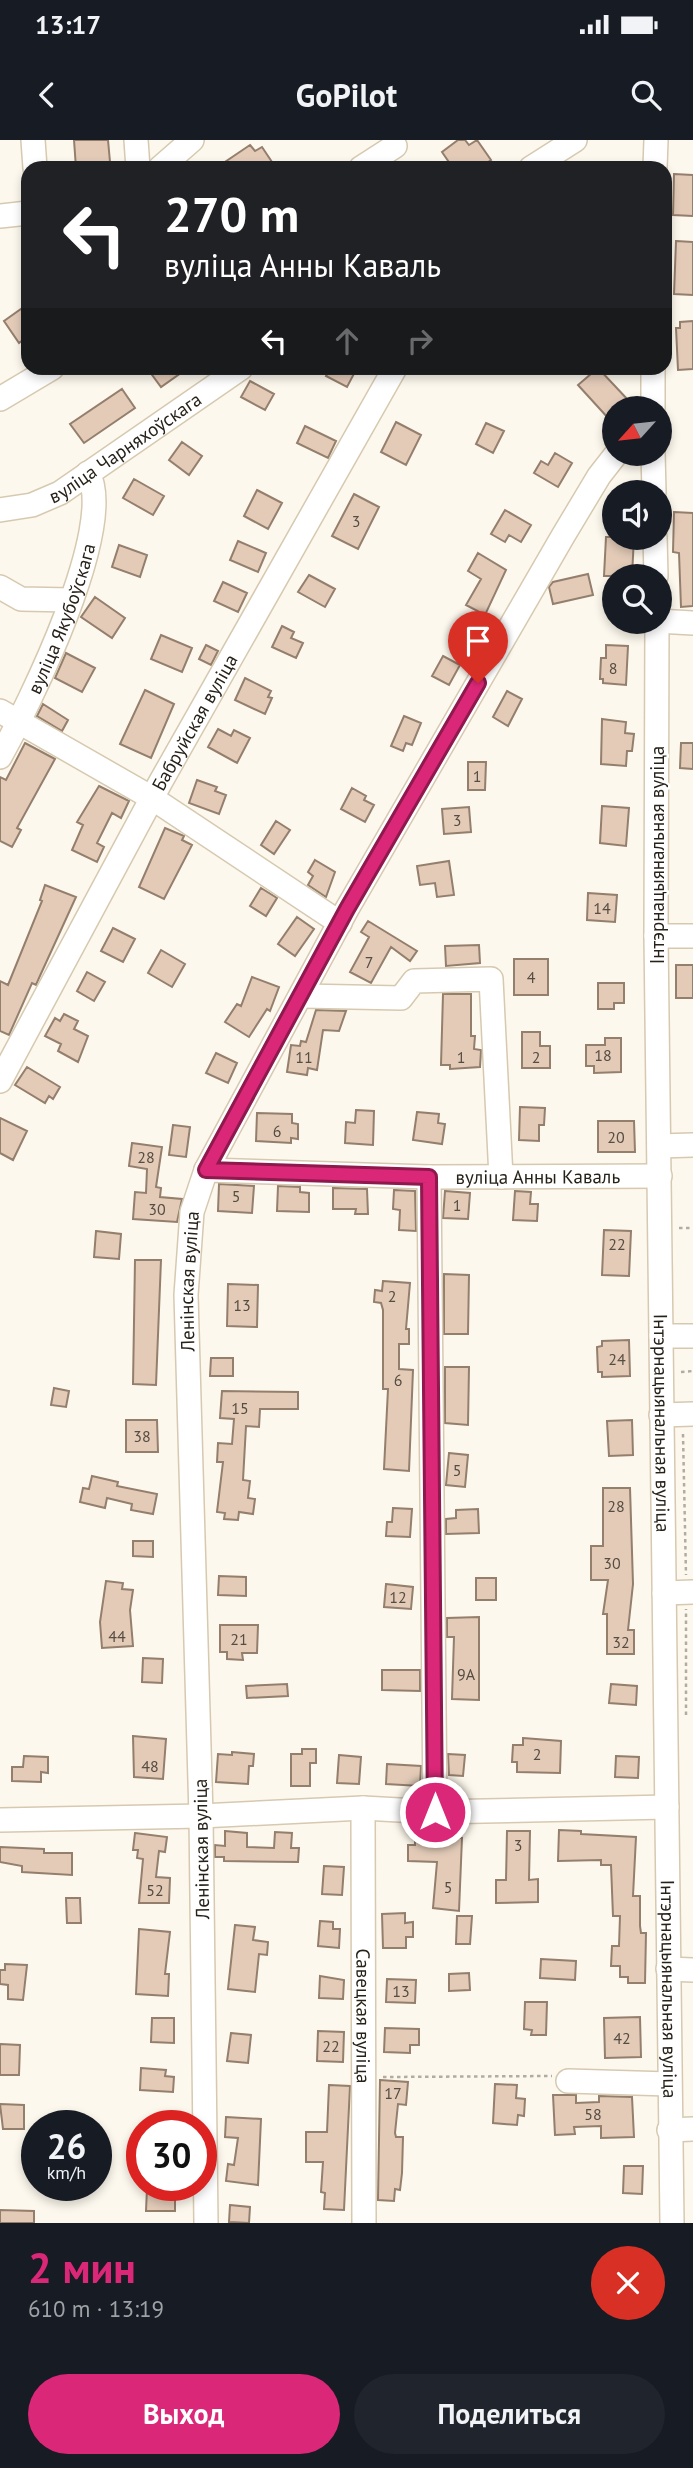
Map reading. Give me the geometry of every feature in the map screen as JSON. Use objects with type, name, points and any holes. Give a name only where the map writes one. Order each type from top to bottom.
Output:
[{"type":"street","points":[[33,140],[34,161]]},
{"type":"street","points":[[136,140],[138,161]]},
{"type":"street","points":[[168,161],[192,140]]},
{"type":"street","points":[[655,161],[656,140]]},
{"type":"street","points":[[540,161],[562,143]]},
{"type":"street","points":[[372,161],[396,146]]},
{"type":"street","points":[[0,216],[21,214]]},
{"type":"street","points":[[0,399],[40,375]]},
{"type":"street","name":"вуліца Чарняхоўскага","points":[[0,510],[45,500],[231,375]]},
{"type":"street","name":"Бабруйская вуліца","points":[[0,1081],[152,798],[392,375]]},
{"type":"street","points":[[653,375],[653,396]]},
{"type":"street","name":"Ленінская вуліца","points":[[205,2223],[201,1816],[186,1295],[192,1213],[206,1170],[303,996],[340,923],[563,536],[607,466]]},
{"type":"street","name":"вуліца Якубоўскага","points":[[0,757],[9,717],[71,600],[95,520],[94,483],[88,473]]},
{"type":"street","points":[[0,587],[21,599],[71,600]]},
{"type":"street","points":[[672,622],[693,623]]},
{"type":"street","name":"Інтэрнацыянальная вуліца","points":[[657,634],[656,936],[671,2223]]},
{"type":"street","points":[[9,717],[152,798],[340,923]]},
{"type":"street","points":[[656,936],[693,936]]},
{"type":"street","points":[[303,996],[401,998],[415,981],[491,979],[501,1177]]},
{"type":"street","points":[[659,1146],[693,1145]]},
{"type":"street","name":"вуліца Анны Каваль","points":[[206,1170],[429,1177],[660,1175]]},
{"type":"street","points":[[429,1177],[435,1812]]},
{"type":"street","points":[[661,1336],[693,1336]]},
{"type":"street","points":[[662,1415],[693,1414]]},
{"type":"street","points":[[664,1592],[693,1592]]},
{"type":"street","points":[[0,1820],[201,1816],[363,1808],[435,1812],[667,1807]]},
{"type":"street","name":"Савецкая вуліца","points":[[363,1808],[364,2223]]},
{"type":"street","points":[[668,1969],[693,1970]]},
{"type":"street","points":[[568,2081],[669,2084]]},
{"type":"street","points":[[669,2130],[693,2129]]},
{"type":"path","points":[[679,1228],[693,1228]]},
{"type":"path","points":[[681,1372],[693,1371]]},
{"type":"path","points":[[364,2077],[555,2076],[568,2081]]},
{"type":"building","points":[[74,140],[108,140],[110,161],[76,161]]},
{"type":"building","points":[[458,140],[465,140],[469,145],[477,140],[491,160],[448,161],[442,152]]},
{"type":"building","points":[[250,145],[255,151],[262,147],[271,161],[226,161]]},
{"type":"building","points":[[674,174],[693,175],[693,216],[673,215]]},
{"type":"building","points":[[676,241],[693,242],[693,295],[674,294]]},
{"type":"building","points":[[21,309],[19,343],[4,321]]},
{"type":"building","points":[[693,321],[693,369],[678,370],[676,328],[680,328],[680,322]]},
{"type":"building","points":[[152,375],[178,375],[161,387]]},
{"type":"building","points":[[326,375],[353,375],[347,387]]},
{"type":"building","points":[[590,375],[605,375],[624,396],[602,396],[602,411],[578,385]]},
{"type":"building","points":[[250,381],[274,394],[265,410],[241,397]]},
{"type":"building","points":[[122,389],[135,408],[84,443],[70,424]]},
{"type":"building","points":[[396,422],[421,435],[406,465],[381,452]]},
{"type":"building","points":[[486,423],[504,431],[493,453],[476,444]]},
{"type":"building","points":[[305,426],[336,441],[328,458],[297,443]]},
{"type":"building","points":[[182,442],[202,456],[189,475],[169,460]]},
{"type":"building","points":[[555,453],[572,463],[558,487],[534,473],[541,461],[548,465]]},
{"type":"building","points":[[134,479],[164,496],[153,515],[123,498]]},
{"type":"building","points":[[257,490],[282,503],[268,529],[244,516]]},
{"type":"building","points":[[354,494],[379,507],[358,549],[332,536]]},
{"type":"building","points":[[505,510],[531,525],[521,542],[509,535],[505,542],[491,534]]},
{"type":"building","points":[[674,512],[693,513],[693,606],[681,607],[679,553],[673,552]]},
{"type":"building","points":[[238,541],[266,553],[258,572],[230,560]]},
{"type":"building","points":[[119,545],[147,555],[140,577],[112,567]]},
{"type":"building","points":[[605,550],[633,550],[633,564],[605,564]]},
{"type":"building","points":[[478,553],[506,570],[485,615],[466,605],[481,579],[468,571]]},
{"type":"building","points":[[588,574],[593,595],[553,604],[549,587],[553,582]]},
{"type":"building","points":[[309,575],[335,589],[325,607],[298,592]]},
{"type":"building","points":[[223,582],[247,593],[238,612],[214,601]]},
{"type":"building","points":[[95,597],[125,618],[112,638],[81,617]]},
{"type":"building","points":[[282,626],[294,632],[291,638],[303,643],[296,658],[272,647]]},
{"type":"building","points":[[161,635],[192,648],[182,672],[151,659]]},
{"type":"building","points":[[206,645],[218,651],[211,665],[199,659]]},
{"type":"building","points":[[606,645],[628,646],[626,685],[603,683],[603,679],[600,679],[601,658],[606,658]]},
{"type":"building","points":[[66,653],[95,668],[82,692],[55,678]]},
{"type":"building","points":[[443,656],[460,665],[449,685],[432,676]]},
{"type":"building","points":[[245,678],[271,691],[268,697],[272,698],[265,714],[235,700]]},
{"type":"building","points":[[145,690],[174,704],[151,758],[120,744]]},
{"type":"building","points":[[507,691],[522,699],[508,726],[493,717]]},
{"type":"building","points":[[43,704],[68,720],[62,731],[37,716]]},
{"type":"building","points":[[404,716],[421,723],[412,745],[406,743],[403,751],[391,746]]},
{"type":"building","points":[[602,719],[626,722],[625,733],[634,734],[632,751],[627,751],[626,766],[601,764]]},
{"type":"building","points":[[218,729],[231,736],[234,730],[250,738],[237,763],[208,747]]},
{"type":"building","points":[[25,743],[55,759],[17,828],[21,830],[12,847],[0,841],[0,777],[6,780]]},
{"type":"building","points":[[681,743],[693,743],[693,769],[680,768]]},
{"type":"building","points":[[468,762],[486,762],[485,790],[468,790]]},
{"type":"building","points":[[197,780],[217,787],[215,791],[226,795],[219,814],[189,803]]},
{"type":"building","points":[[99,786],[129,801],[121,818],[112,813],[97,843],[104,847],[97,862],[72,850],[83,825],[77,822]]},
{"type":"building","points":[[352,788],[366,796],[364,800],[374,805],[365,822],[341,809]]},
{"type":"building","points":[[602,806],[629,808],[626,846],[600,843]]},
{"type":"building","points":[[469,807],[471,832],[444,834],[442,809]]},
{"type":"building","points":[[276,821],[290,830],[274,854],[261,845]]},
{"type":"building","points":[[165,828],[184,836],[182,840],[192,845],[164,899],[139,887]]},
{"type":"building","points":[[315,860],[335,872],[326,897],[308,885],[313,876],[308,872]]},
{"type":"building","points":[[449,861],[454,895],[437,897],[435,883],[420,885],[417,866]]},
{"type":"building","points":[[45,885],[76,897],[36,985],[32,983],[9,1035],[0,1031],[0,981],[8,985],[42,901],[40,900]]},
{"type":"building","points":[[261,888],[277,898],[266,916],[250,906]]},
{"type":"building","points":[[588,893],[617,895],[615,922],[587,920]]},
{"type":"building","points":[[297,917],[314,929],[295,956],[278,944]]},
{"type":"building","points":[[368,921],[417,951],[410,961],[391,947],[371,983],[350,972],[369,937],[361,932]]},
{"type":"building","points":[[113,928],[135,939],[123,962],[101,951]]},
{"type":"building","points":[[479,945],[480,963],[446,966],[445,946]]},
{"type":"building","points":[[161,950],[185,964],[172,987],[148,973]]},
{"type":"building","points":[[514,959],[548,959],[548,995],[514,995]]},
{"type":"building","points":[[676,965],[693,965],[693,998],[676,998]]},
{"type":"building","points":[[87,972],[105,982],[94,1001],[77,991]]},
{"type":"building","points":[[252,977],[279,987],[270,1011],[267,1009],[249,1037],[225,1022],[237,1004],[241,1006]]},
{"type":"building","points":[[598,983],[624,983],[624,1003],[614,1003],[614,1009],[598,1009]]},
{"type":"building","points":[[443,994],[471,994],[471,1036],[475,1036],[474,1049],[481,1050],[480,1067],[450,1069],[450,1065],[441,1065]]},
{"type":"building","points":[[316,1010],[346,1011],[339,1031],[323,1030],[317,1070],[308,1068],[307,1075],[287,1072],[291,1045],[300,1046],[301,1041],[306,1042]]},
{"type":"building","points":[[64,1014],[78,1021],[74,1029],[88,1036],[78,1062],[58,1051],[61,1044],[45,1036],[55,1018],[60,1021]]},
{"type":"building","points":[[522,1032],[540,1032],[540,1046],[550,1046],[550,1068],[522,1068]]},
{"type":"building","points":[[605,1038],[621,1038],[621,1072],[594,1073],[594,1066],[586,1066],[586,1045],[605,1045]]},
{"type":"building","points":[[216,1053],[237,1063],[228,1083],[206,1073]]},
{"type":"building","points":[[27,1067],[60,1087],[53,1099],[49,1096],[45,1103],[15,1085]]},
{"type":"building","points":[[520,1107],[545,1108],[544,1125],[539,1125],[539,1141],[519,1140]]},
{"type":"building","points":[[356,1110],[374,1111],[373,1145],[345,1143],[346,1122],[355,1123]]},
{"type":"building","points":[[417,1112],[439,1114],[438,1123],[445,1124],[442,1144],[413,1140]]},
{"type":"building","points":[[257,1113],[292,1114],[292,1123],[298,1124],[298,1139],[291,1138],[291,1143],[256,1141]]},
{"type":"building","points":[[0,1118],[27,1131],[13,1160],[0,1153]]},
{"type":"building","points":[[598,1121],[634,1121],[635,1152],[598,1152]]},
{"type":"building","points":[[173,1125],[190,1127],[186,1157],[169,1155]]},
{"type":"building","points":[[132,1143],[162,1147],[156,1187],[161,1188],[160,1197],[182,1199],[177,1222],[133,1219],[135,1192],[146,1193],[147,1169],[129,1166]]},
{"type":"building","points":[[219,1184],[254,1186],[252,1213],[218,1211]]},
{"type":"building","points":[[278,1186],[300,1187],[300,1192],[309,1193],[309,1212],[277,1211]]},
{"type":"building","points":[[333,1188],[367,1189],[368,1214],[355,1214],[356,1209],[333,1209]]},
{"type":"building","points":[[394,1190],[415,1191],[416,1231],[399,1230],[400,1210],[393,1209]]},
{"type":"building","points":[[445,1191],[470,1193],[468,1219],[443,1218]]},
{"type":"building","points":[[515,1191],[531,1192],[530,1204],[538,1204],[537,1221],[513,1220]]},
{"type":"building","points":[[604,1230],[631,1231],[629,1276],[602,1275]]},
{"type":"building","points":[[96,1231],[121,1234],[119,1259],[94,1257]]},
{"type":"building","points":[[135,1260],[161,1260],[156,1385],[133,1384]]},
{"type":"building","points":[[444,1274],[469,1275],[468,1334],[444,1334]]},
{"type":"building","points":[[383,1281],[410,1283],[406,1329],[409,1329],[409,1344],[399,1344],[399,1369],[413,1370],[409,1471],[384,1469],[388,1389],[383,1389],[383,1310],[381,1303],[374,1302],[375,1290],[382,1291]]},
{"type":"building","points":[[228,1284],[258,1285],[257,1327],[227,1326]]},
{"type":"building","points":[[629,1340],[630,1376],[602,1377],[602,1372],[598,1372],[597,1347],[602,1346],[602,1341]]},
{"type":"building","points":[[211,1358],[233,1358],[233,1376],[210,1376]]},
{"type":"building","points":[[445,1367],[469,1367],[468,1425],[445,1423]]},
{"type":"building","points":[[54,1388],[69,1391],[66,1407],[51,1405]]},
{"type":"building","points":[[222,1391],[298,1392],[298,1409],[260,1409],[259,1427],[246,1426],[243,1480],[250,1481],[248,1498],[255,1499],[253,1514],[239,1512],[238,1520],[224,1519],[225,1513],[217,1512],[223,1462],[217,1462],[218,1443],[232,1444],[234,1419],[220,1418]]},
{"type":"building","points":[[126,1420],[157,1420],[158,1452],[126,1452]]},
{"type":"building","points":[[632,1420],[633,1455],[609,1456],[607,1421]]},
{"type":"building","points":[[449,1453],[468,1455],[465,1487],[446,1485]]},
{"type":"building","points":[[92,1476],[118,1482],[117,1486],[157,1494],[153,1514],[131,1510],[132,1504],[107,1498],[105,1508],[80,1502],[83,1488],[89,1489]]},
{"type":"building","points":[[603,1488],[630,1488],[633,1584],[628,1630],[634,1630],[634,1654],[607,1654],[607,1614],[603,1614],[608,1580],[591,1580],[591,1546],[603,1546]]},
{"type":"building","points":[[393,1508],[412,1509],[410,1537],[386,1536],[387,1522],[392,1522]]},
{"type":"building","points":[[478,1509],[479,1533],[446,1534],[446,1519],[456,1518],[456,1510]]},
{"type":"building","points":[[133,1541],[153,1541],[153,1557],[133,1556]]},
{"type":"building","points":[[219,1576],[246,1577],[246,1596],[218,1595]]},
{"type":"building","points":[[476,1578],[496,1578],[496,1600],[476,1600]]},
{"type":"building","points":[[106,1581],[123,1583],[122,1589],[133,1590],[130,1610],[133,1646],[102,1648],[100,1622]]},
{"type":"building","points":[[386,1584],[413,1587],[411,1609],[384,1607]]},
{"type":"building","points":[[479,1617],[479,1700],[452,1699],[454,1637],[447,1637],[447,1618]]},
{"type":"building","points":[[220,1625],[258,1625],[257,1653],[242,1653],[243,1660],[227,1659],[227,1652],[220,1652]]},
{"type":"building","points":[[143,1658],[163,1659],[162,1683],[142,1682]]},
{"type":"building","points":[[382,1670],[420,1670],[420,1691],[382,1690]]},
{"type":"building","points":[[287,1684],[288,1696],[247,1698],[246,1686]]},
{"type":"building","points":[[611,1684],[637,1686],[636,1705],[609,1703]]},
{"type":"building","points":[[133,1736],[166,1739],[163,1779],[134,1777]]},
{"type":"building","points":[[523,1738],[561,1741],[560,1773],[517,1772],[517,1762],[512,1762],[513,1745],[523,1745]]},
{"type":"building","points":[[302,1749],[316,1749],[316,1763],[310,1763],[310,1786],[291,1786],[291,1754],[302,1754]]},
{"type":"building","points":[[232,1752],[254,1754],[253,1766],[249,1766],[248,1784],[216,1782],[218,1754],[232,1755]]},
{"type":"building","points":[[448,1754],[465,1755],[463,1776],[449,1775]]},
{"type":"building","points":[[339,1755],[361,1757],[359,1784],[337,1783]]},
{"type":"building","points":[[24,1756],[48,1757],[48,1773],[41,1772],[41,1782],[12,1781],[12,1767],[23,1767]]},
{"type":"building","points":[[616,1756],[639,1757],[638,1778],[615,1777]]},
{"type":"building","points":[[387,1764],[421,1766],[420,1786],[386,1784]]},
{"type":"building","points":[[559,1830],[636,1837],[633,1896],[640,1896],[641,1933],[646,1933],[645,1983],[628,1983],[628,1977],[620,1977],[620,1966],[611,1966],[612,1946],[619,1946],[620,1916],[613,1916],[611,1865],[601,1865],[601,1860],[558,1861]]},
{"type":"building","points":[[225,1831],[247,1833],[247,1847],[274,1848],[275,1832],[292,1833],[291,1848],[299,1848],[298,1862],[224,1861],[224,1857],[215,1857],[215,1845],[225,1846]]},
{"type":"building","points":[[507,1831],[530,1831],[529,1880],[538,1879],[538,1902],[496,1903],[496,1880],[506,1880]]},
{"type":"building","points":[[135,1833],[167,1837],[165,1852],[159,1851],[156,1877],[170,1878],[169,1903],[139,1903],[143,1859],[137,1858],[138,1850],[133,1850]]},
{"type":"building","points":[[415,1833],[462,1838],[459,1911],[433,1908],[437,1862],[408,1861],[408,1845],[415,1845]]},
{"type":"building","points":[[0,1847],[44,1849],[44,1853],[72,1853],[72,1875],[22,1872],[22,1866],[0,1862]]},
{"type":"building","points":[[324,1866],[344,1867],[342,1895],[322,1894]]},
{"type":"building","points":[[66,1898],[80,1898],[81,1923],[67,1923]]},
{"type":"building","points":[[405,1913],[405,1923],[413,1922],[413,1937],[406,1937],[406,1948],[383,1948],[382,1914]]},
{"type":"building","points":[[457,1916],[472,1916],[470,1944],[456,1944]]},
{"type":"building","points":[[320,1921],[333,1922],[333,1929],[340,1929],[339,1948],[318,1946]]},
{"type":"building","points":[[235,1925],[255,1927],[253,1940],[268,1942],[267,1955],[259,1954],[255,1992],[228,1989]]},
{"type":"building","points":[[139,1929],[170,1932],[165,1974],[169,1974],[168,1996],[136,1994]]},
{"type":"building","points":[[541,1959],[576,1961],[575,1980],[540,1978]]},
{"type":"building","points":[[5,1964],[27,1965],[23,2000],[8,1999],[8,1985],[0,1984],[0,1970],[5,1970]]},
{"type":"building","points":[[469,1973],[470,1990],[449,1991],[449,1974]]},
{"type":"building","points":[[320,1976],[344,1980],[343,1999],[319,1998]]},
{"type":"building","points":[[387,1979],[416,1980],[415,2003],[386,2002]]},
{"type":"building","points":[[525,2002],[547,2002],[546,2035],[531,2035],[532,2030],[524,2029]]},
{"type":"building","points":[[640,2017],[641,2057],[605,2058],[604,2018]]},
{"type":"building","points":[[152,2018],[174,2018],[174,2043],[151,2042]]},
{"type":"building","points":[[385,2028],[419,2029],[419,2045],[410,2045],[410,2053],[384,2052]]},
{"type":"building","points":[[318,2031],[344,2032],[343,2062],[317,2061]]},
{"type":"building","points":[[231,2033],[251,2035],[248,2063],[227,2061]]},
{"type":"building","points":[[0,2044],[20,2045],[19,2075],[0,2075]]},
{"type":"building","points":[[141,2068],[166,2070],[165,2076],[174,2077],[173,2092],[140,2090]]},
{"type":"building","points":[[380,2080],[408,2082],[406,2105],[398,2104],[395,2133],[396,2137],[403,2137],[402,2173],[400,2190],[395,2189],[394,2201],[378,2200]]},
{"type":"building","points":[[495,2084],[517,2085],[516,2098],[525,2099],[524,2116],[518,2115],[517,2125],[493,2123]]},
{"type":"building","points":[[329,2085],[350,2086],[344,2210],[324,2209],[325,2193],[321,2192],[323,2162],[306,2162],[306,2132],[327,2132]]},
{"type":"building","points":[[553,2095],[576,2095],[576,2103],[599,2102],[599,2096],[632,2097],[634,2137],[601,2138],[601,2126],[574,2127],[575,2134],[555,2135]]},
{"type":"building","points":[[0,2104],[24,2105],[24,2110],[21,2110],[21,2129],[3,2129]]},
{"type":"building","points":[[226,2117],[261,2119],[258,2185],[226,2181],[228,2164],[234,2165],[238,2138],[225,2137]]},
{"type":"building","points":[[624,2166],[643,2166],[642,2194],[623,2193]]},
{"type":"building","points":[[146,2201],[175,2201],[175,2211],[146,2211]]},
{"type":"building","points":[[230,2205],[250,2207],[249,2223],[229,2222]]},
{"type":"building","points":[[0,2210],[34,2211],[34,2223],[0,2223]]},
{"type":"route","points":[[435,1812],[429,1177],[206,1170],[303,996],[347,909],[478,683]]}]
